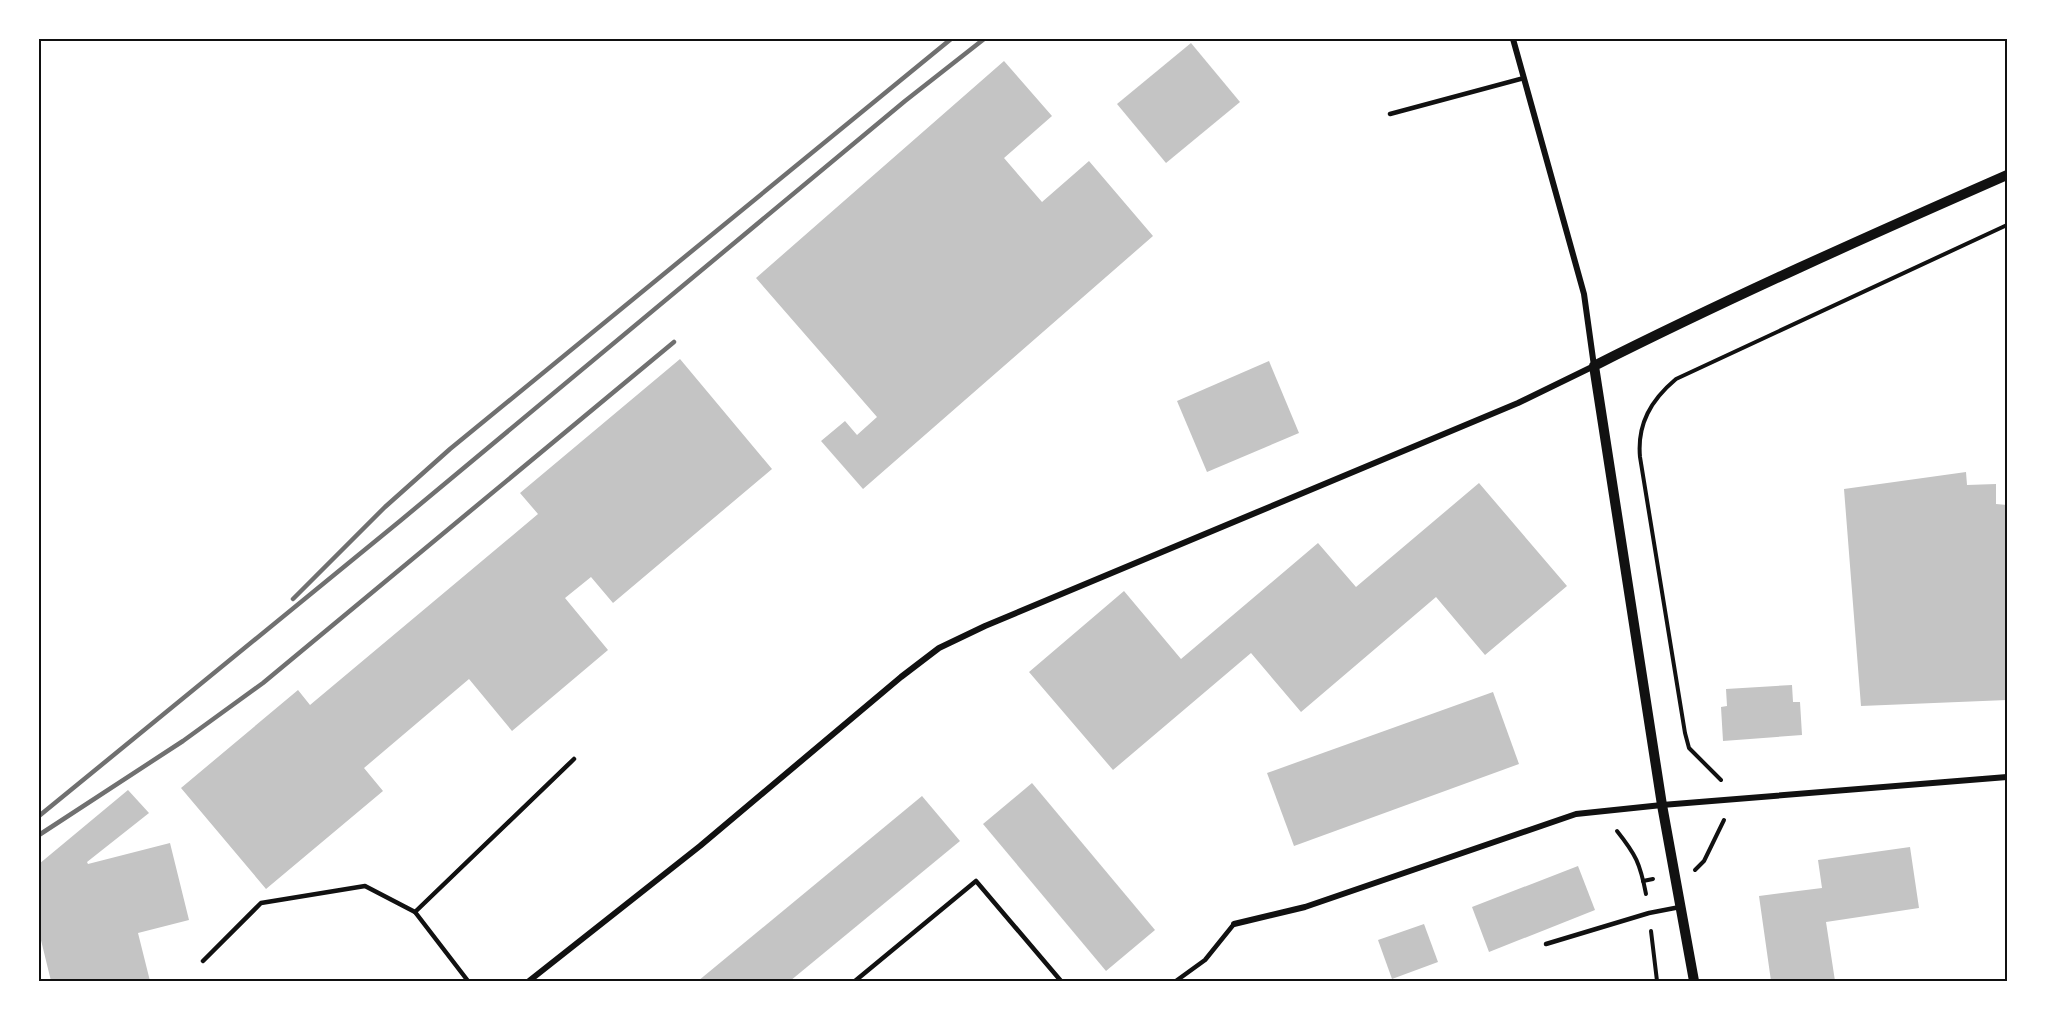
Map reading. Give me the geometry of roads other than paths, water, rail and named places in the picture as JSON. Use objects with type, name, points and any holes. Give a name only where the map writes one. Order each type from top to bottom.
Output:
[{"type":"street","points":[[1514,39],[1584,294],[1662,805],[1694,981]]},
{"type":"street","points":[[529,981],[700,846],[901,676],[939,648],[985,626],[1518,403],[1667,329],[1842,247],[2007,175]]},
{"type":"street","points":[[1234,924],[1305,907],[1576,814],[2007,777]]},
{"type":"lane","points":[[1390,114],[1524,78]]},
{"type":"lane","points":[[415,912],[574,759]]},
{"type":"lane","points":[[855,981],[976,881],[1061,981]]},
{"type":"lane","points":[[203,961],[261,903],[365,886],[415,912],[468,981]]},
{"type":"lane","points":[[1546,944],[1680,907]]},
{"type":"lane","points":[[1176,981],[1205,960],[1234,924]]},
{"type":"railway","points":[[293,599],[385,507],[450,449],[951,39]]},
{"type":"railway","points":[[39,816],[400,521],[905,101],[984,39]]},
{"type":"railway","points":[[39,835],[183,741],[263,683],[674,342]]}]
